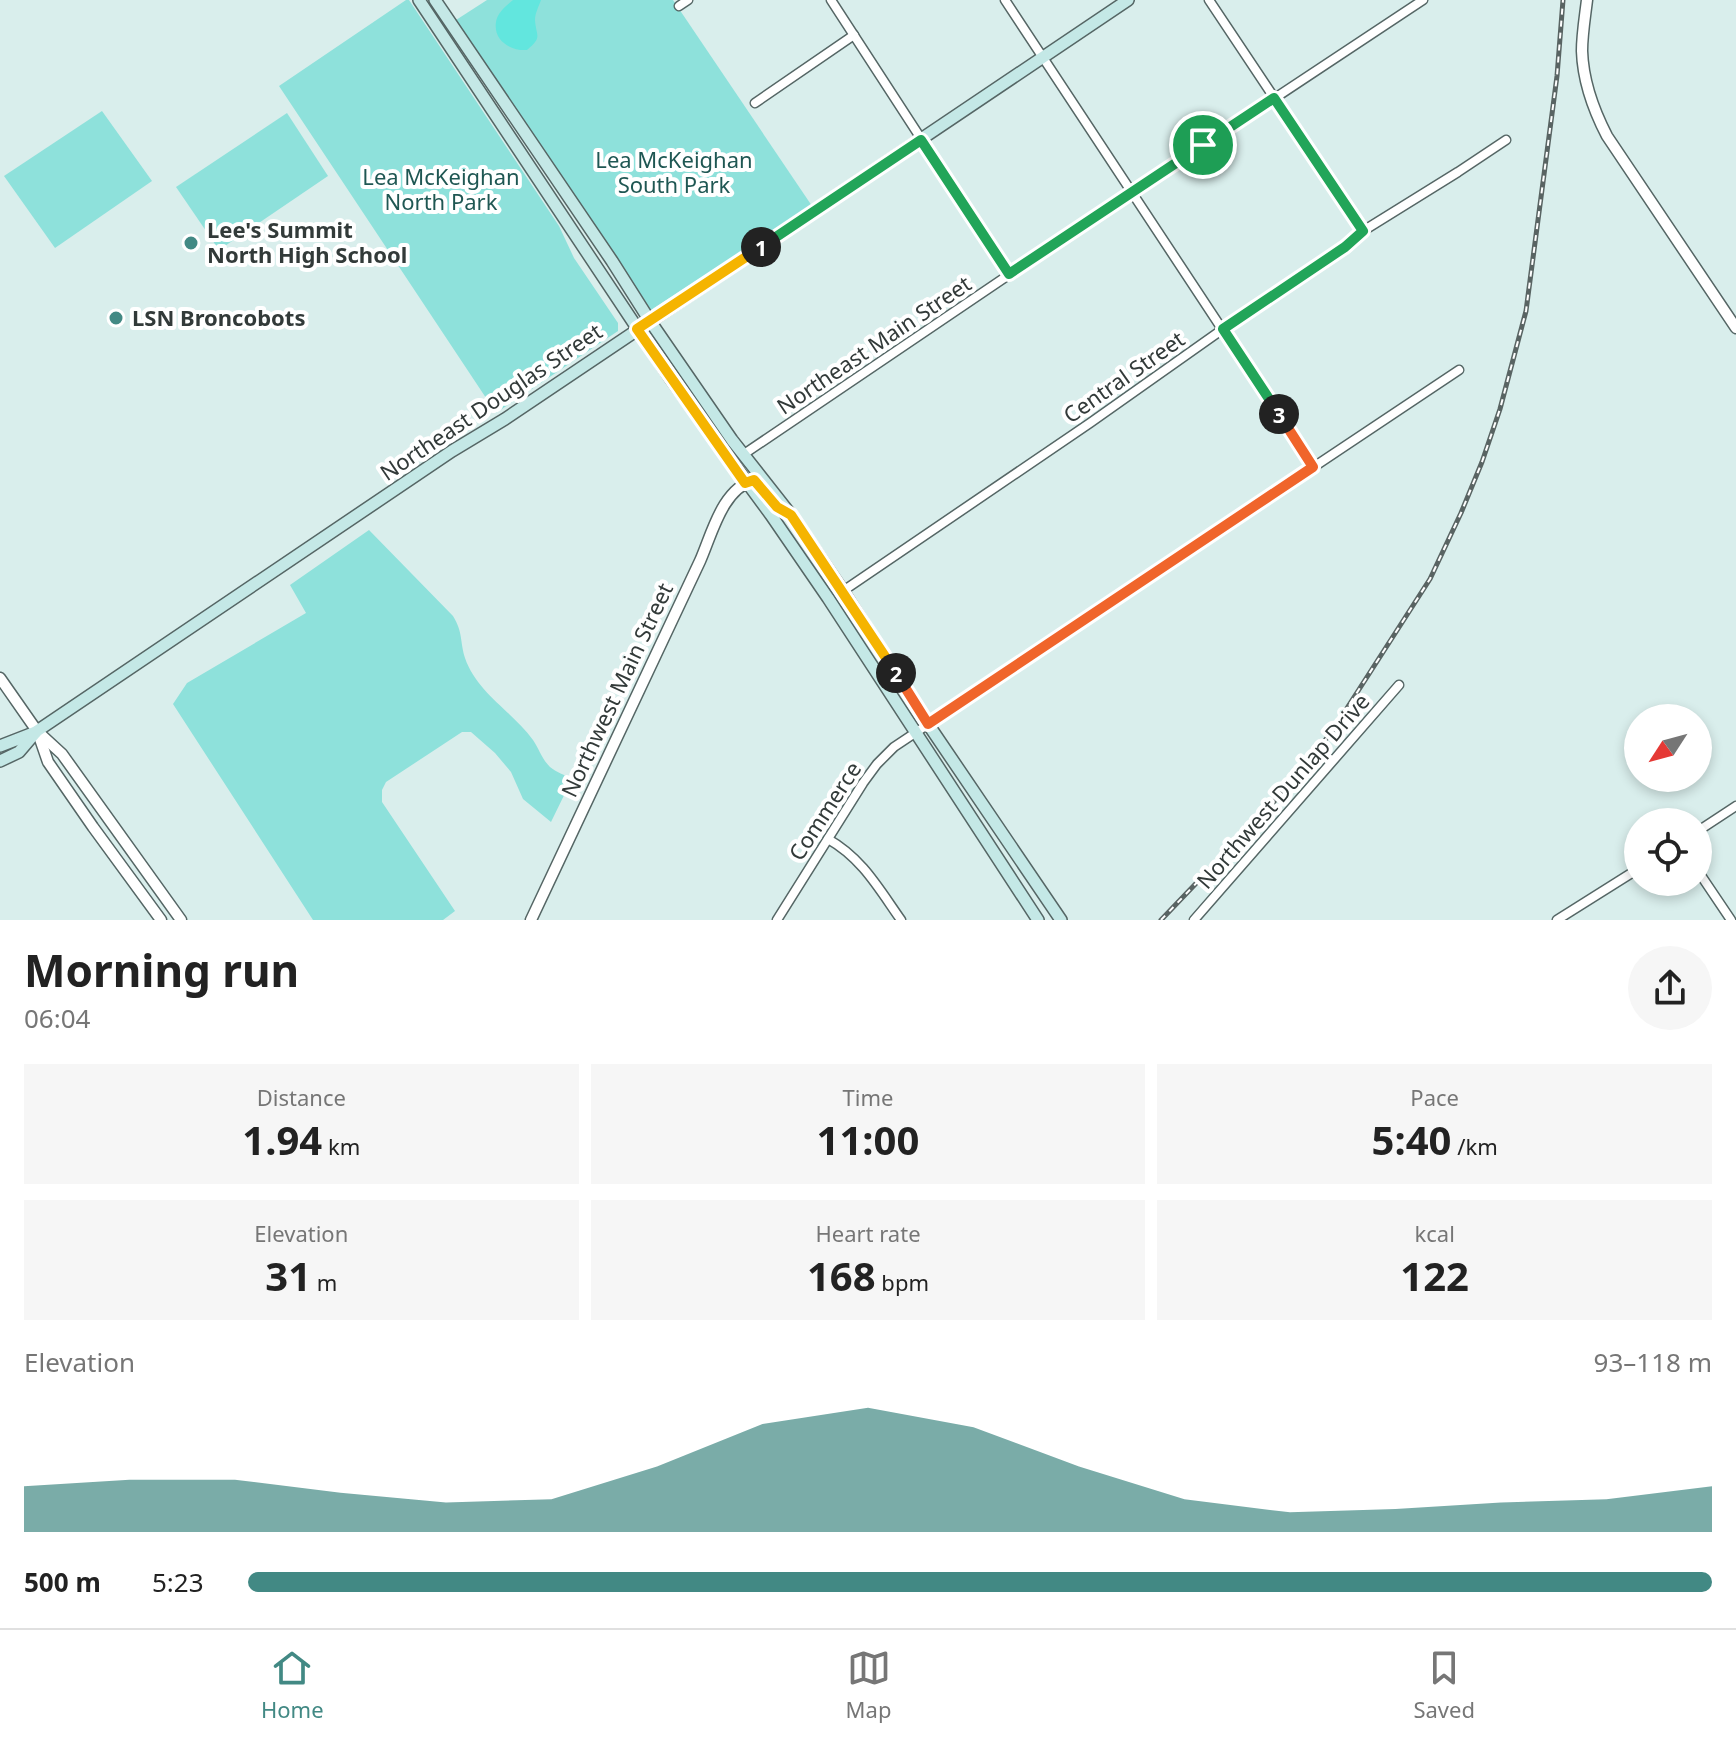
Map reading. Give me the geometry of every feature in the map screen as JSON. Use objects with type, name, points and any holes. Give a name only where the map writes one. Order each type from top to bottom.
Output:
[{"type":"main road","points":[[419,0],[637,329],[779,527],[1038,920]]},
{"type":"main road","points":[[435,0],[650,321],[843,591],[928,724],[1061,920]]},
{"type":"main road","name":"Northeast Douglas Street","points":[[0,746],[37,731],[1128,0]]},
{"type":"main road","name":"Northeast Douglas Street","points":[[0,761],[19,752],[37,731]]},
{"type":"street","points":[[679,6],[688,0]]},
{"type":"street","points":[[831,0],[1009,274]]},
{"type":"street","points":[[1005,0],[1313,467]]},
{"type":"street","points":[[1209,0],[1363,231]]},
{"type":"street","name":"Northeast Main Street","points":[[744,454],[1423,0]]},
{"type":"street","points":[[1587,0],[1582,50],[1586,86],[1594,110],[1615,148],[1734,320]]},
{"type":"street","points":[[755,103],[854,35]]},
{"type":"street","name":"Central Street","points":[[843,591],[1345,247],[1363,231],[1506,140]]},
{"type":"street","name":"Commerce","points":[[777,920],[863,783],[894,747],[1459,370]]},
{"type":"street","points":[[745,483],[754,480],[777,507],[791,515]]},
{"type":"street","name":"Northwest Main Street","points":[[531,920],[726,502],[745,483]]},
{"type":"street","points":[[0,678],[37,731],[62,754],[181,920]]},
{"type":"street","name":"Northwest Dunlap Drive","points":[[1194,920],[1399,685]]},
{"type":"street","points":[[37,731],[48,762],[161,920]]},
{"type":"street","points":[[1712,822],[1736,806]]},
{"type":"street","points":[[93,827],[101,824],[119,835]]},
{"type":"street","points":[[828,839],[860,862],[901,920]]},
{"type":"street","points":[[1557,920],[1624,878]]},
{"type":"street","points":[[1712,892],[1731,920]]},
{"type":"green space","name":"Lea McKeighan North Park","points":[[409,0],[559,226],[574,258],[618,323],[618,331],[496,413],[279,86]]},
{"type":"green space","name":"Lea McKeighan South Park","points":[[487,0],[673,0],[812,206],[651,310],[456,20]]},
{"type":"green space","points":[[102,111],[152,181],[55,248],[4,176]]},
{"type":"green space","points":[[287,113],[328,176],[219,250],[176,187]]},
{"type":"green space","points":[[369,530],[453,616],[465,658],[486,692],[525,730],[550,767],[572,779],[551,822],[523,799],[511,772],[495,753],[471,732],[462,732],[386,782],[382,802],[455,911],[443,920],[313,920],[173,704],[187,683],[306,613],[290,585]]},
{"type":"shaded area","points":[[513,0],[541,0],[535,17],[537,39],[527,50],[509,47],[497,35],[497,19]]},
{"type":"railway","points":[[1161,920],[1272,804],[1331,733],[1430,579],[1461,513],[1500,409],[1526,311],[1557,76],[1563,0]]},
{"type":"place","name":"Lee's Summit North High School","points":[[191,243]]},
{"type":"place","name":"LSN Broncobots","points":[[116,318]]},
{"type":"route","points":[[1274,98],[1363,231],[1345,247],[1223,329],[1313,467],[928,724],[791,515],[777,507],[754,480],[745,483],[637,329],[921,140],[1009,274],[1203,145],[1274,98]]}]
